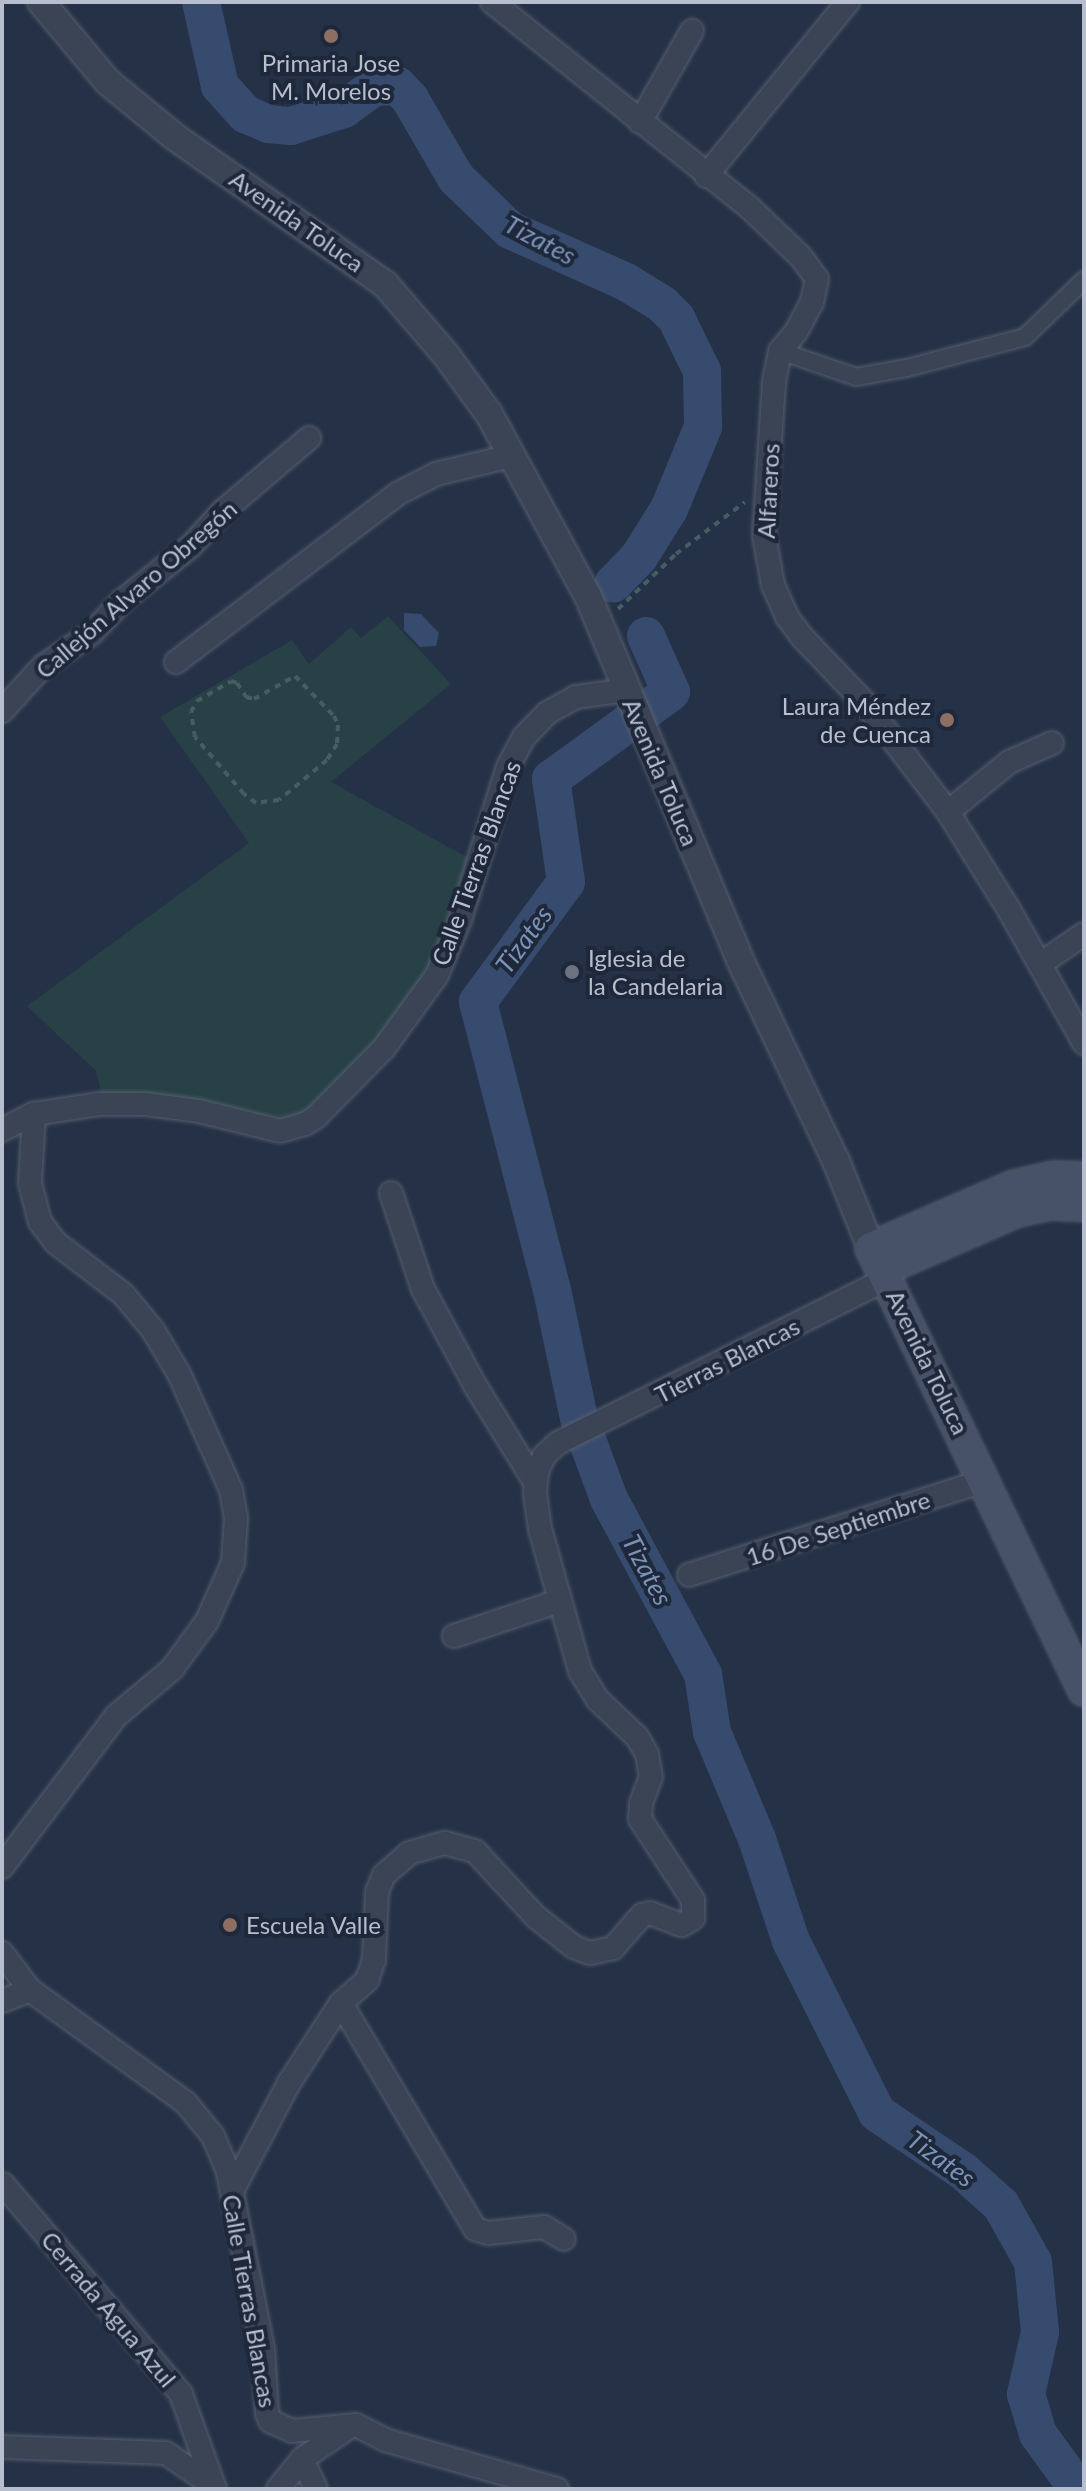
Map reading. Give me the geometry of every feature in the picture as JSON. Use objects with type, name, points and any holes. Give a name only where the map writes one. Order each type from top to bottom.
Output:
[{"type":"main road","points":[[880,1266],[1014,1186],[1054,1177],[1084,1178]]},
{"type":"main road","points":[[880,1266],[1017,1211],[1050,1204],[1084,1205]]},
{"type":"main road","name":"Avenida Toluca","points":[[880,1266],[986,1480],[1084,1690]]},
{"type":"street","name":"Avenida Toluca","points":[[41,2],[108,82],[175,137],[385,284],[472,390],[588,596],[740,960],[836,1161],[880,1266]]},
{"type":"street","name":"Alfareros","points":[[492,2],[706,176],[750,208],[801,257],[817,279],[812,302],[796,332],[780,351],[774,383],[765,552],[773,585],[787,617],[864,702],[948,812],[1084,1043]]},
{"type":"street","points":[[706,176],[848,2]]},
{"type":"street","points":[[640,122],[692,31]]},
{"type":"street","points":[[780,351],[856,377],[907,368],[1025,337],[1084,280]]},
{"type":"street","name":"Callejón Alvaro Obregón","points":[[2,711],[43,666],[92,633],[122,601],[191,546],[223,511],[309,438]]},
{"type":"street","points":[[176,662],[397,494],[436,474],[511,456]]},
{"type":"street","name":"Calle Tierras Blancas","points":[[2,1130],[34,1114],[100,1104],[145,1104],[199,1111],[280,1131],[293,1129],[316,1117],[384,1048],[437,975],[460,920],[508,767],[524,737],[547,713],[592,693],[634,707]]},
{"type":"street","points":[[948,812],[1009,762],[1052,743]]},
{"type":"street","points":[[1040,964],[1084,934]]},
{"type":"street","points":[[2,1867],[116,1716],[172,1669],[207,1621],[233,1563],[236,1518],[231,1490],[179,1374],[153,1330],[116,1287],[56,1243],[40,1222],[30,1183],[34,1114]]},
{"type":"street","points":[[232,2191],[289,2083],[341,2003],[360,1989],[371,1970],[377,1892],[384,1875],[395,1861],[433,1844],[456,1844],[475,1851],[536,1917],[581,1951],[608,1952],[634,1921],[650,1913],[677,1925],[686,1924],[693,1918],[693,1900],[640,1819],[641,1803],[651,1777],[647,1754],[637,1737],[598,1700],[580,1671],[536,1509],[535,1482],[476,1387],[423,1289],[398,1225],[391,1193]]},
{"type":"street","name":"Tierras Blancas","points":[[535,1482],[544,1456],[567,1439],[599,1425],[880,1266]]},
{"type":"street","name":"16 De Septiembre","points":[[689,1575],[986,1480]]},
{"type":"street","points":[[454,1636],[559,1601]]},
{"type":"street","name":"Calle Tierras Blancas","points":[[2,1953],[30,1990],[186,2103],[213,2136],[222,2153],[232,2191],[263,2349],[270,2421],[292,2431],[356,2425]]},
{"type":"street","points":[[2,2001],[30,1990]]},
{"type":"street","points":[[341,2003],[475,2229],[488,2233],[544,2227],[564,2239]]},
{"type":"street","name":"Cerrada Agua Azul","points":[[3,2184],[181,2394],[214,2487]]},
{"type":"street","points":[[278,2489],[302,2459],[356,2425],[385,2440],[557,2489]]},
{"type":"street","points":[[2,2447],[166,2453],[214,2487]]},
{"type":"street","points":[[302,2459],[316,2489]]},
{"type":"path","points":[[633,598],[676,554],[724,515],[750,499],[766,497]]},
{"type":"path","points":[[295,676],[327,708],[338,725],[333,753],[272,803],[256,803],[244,794],[191,728],[191,712],[197,701],[231,681],[237,683],[246,697],[254,699],[295,676]]},
{"type":"green space","points":[[388,616],[451,684],[331,782],[472,860],[443,945],[405,1010],[313,1111],[282,1123],[102,1096],[96,1071],[27,1006],[249,843],[160,717],[292,640],[309,664],[351,627],[361,638]]},
{"type":"water","points":[[404,613],[421,614],[439,633],[436,646],[420,647],[404,630]]},
{"type":"waterway","name":"Tizates","points":[[201,2],[220,86],[245,114],[268,124],[291,126],[344,109],[374,87],[398,86],[410,99],[456,178],[510,230],[626,282],[662,304],[676,318],[702,371],[703,427],[669,509],[639,557],[613,584]]},
{"type":"waterway","name":"Tizates","points":[[646,636],[671,692],[551,779],[566,882],[478,1002],[552,1290],[579,1418],[609,1499],[703,1674],[712,1732],[757,1839],[791,1941],[877,2113],[963,2171],[1001,2205],[1033,2262],[1040,2332],[1026,2394],[1038,2434],[1078,2489]]},
{"type":"place","name":"Primaria Jose M. Morelos","points":[[331,36]]},
{"type":"place","name":"Laura Méndez de Cuenca","points":[[947,720]]},
{"type":"place","name":"Iglesia de la Candelaria","points":[[572,972]]},
{"type":"place","name":"Escuela Valle","points":[[230,1925]]}]
